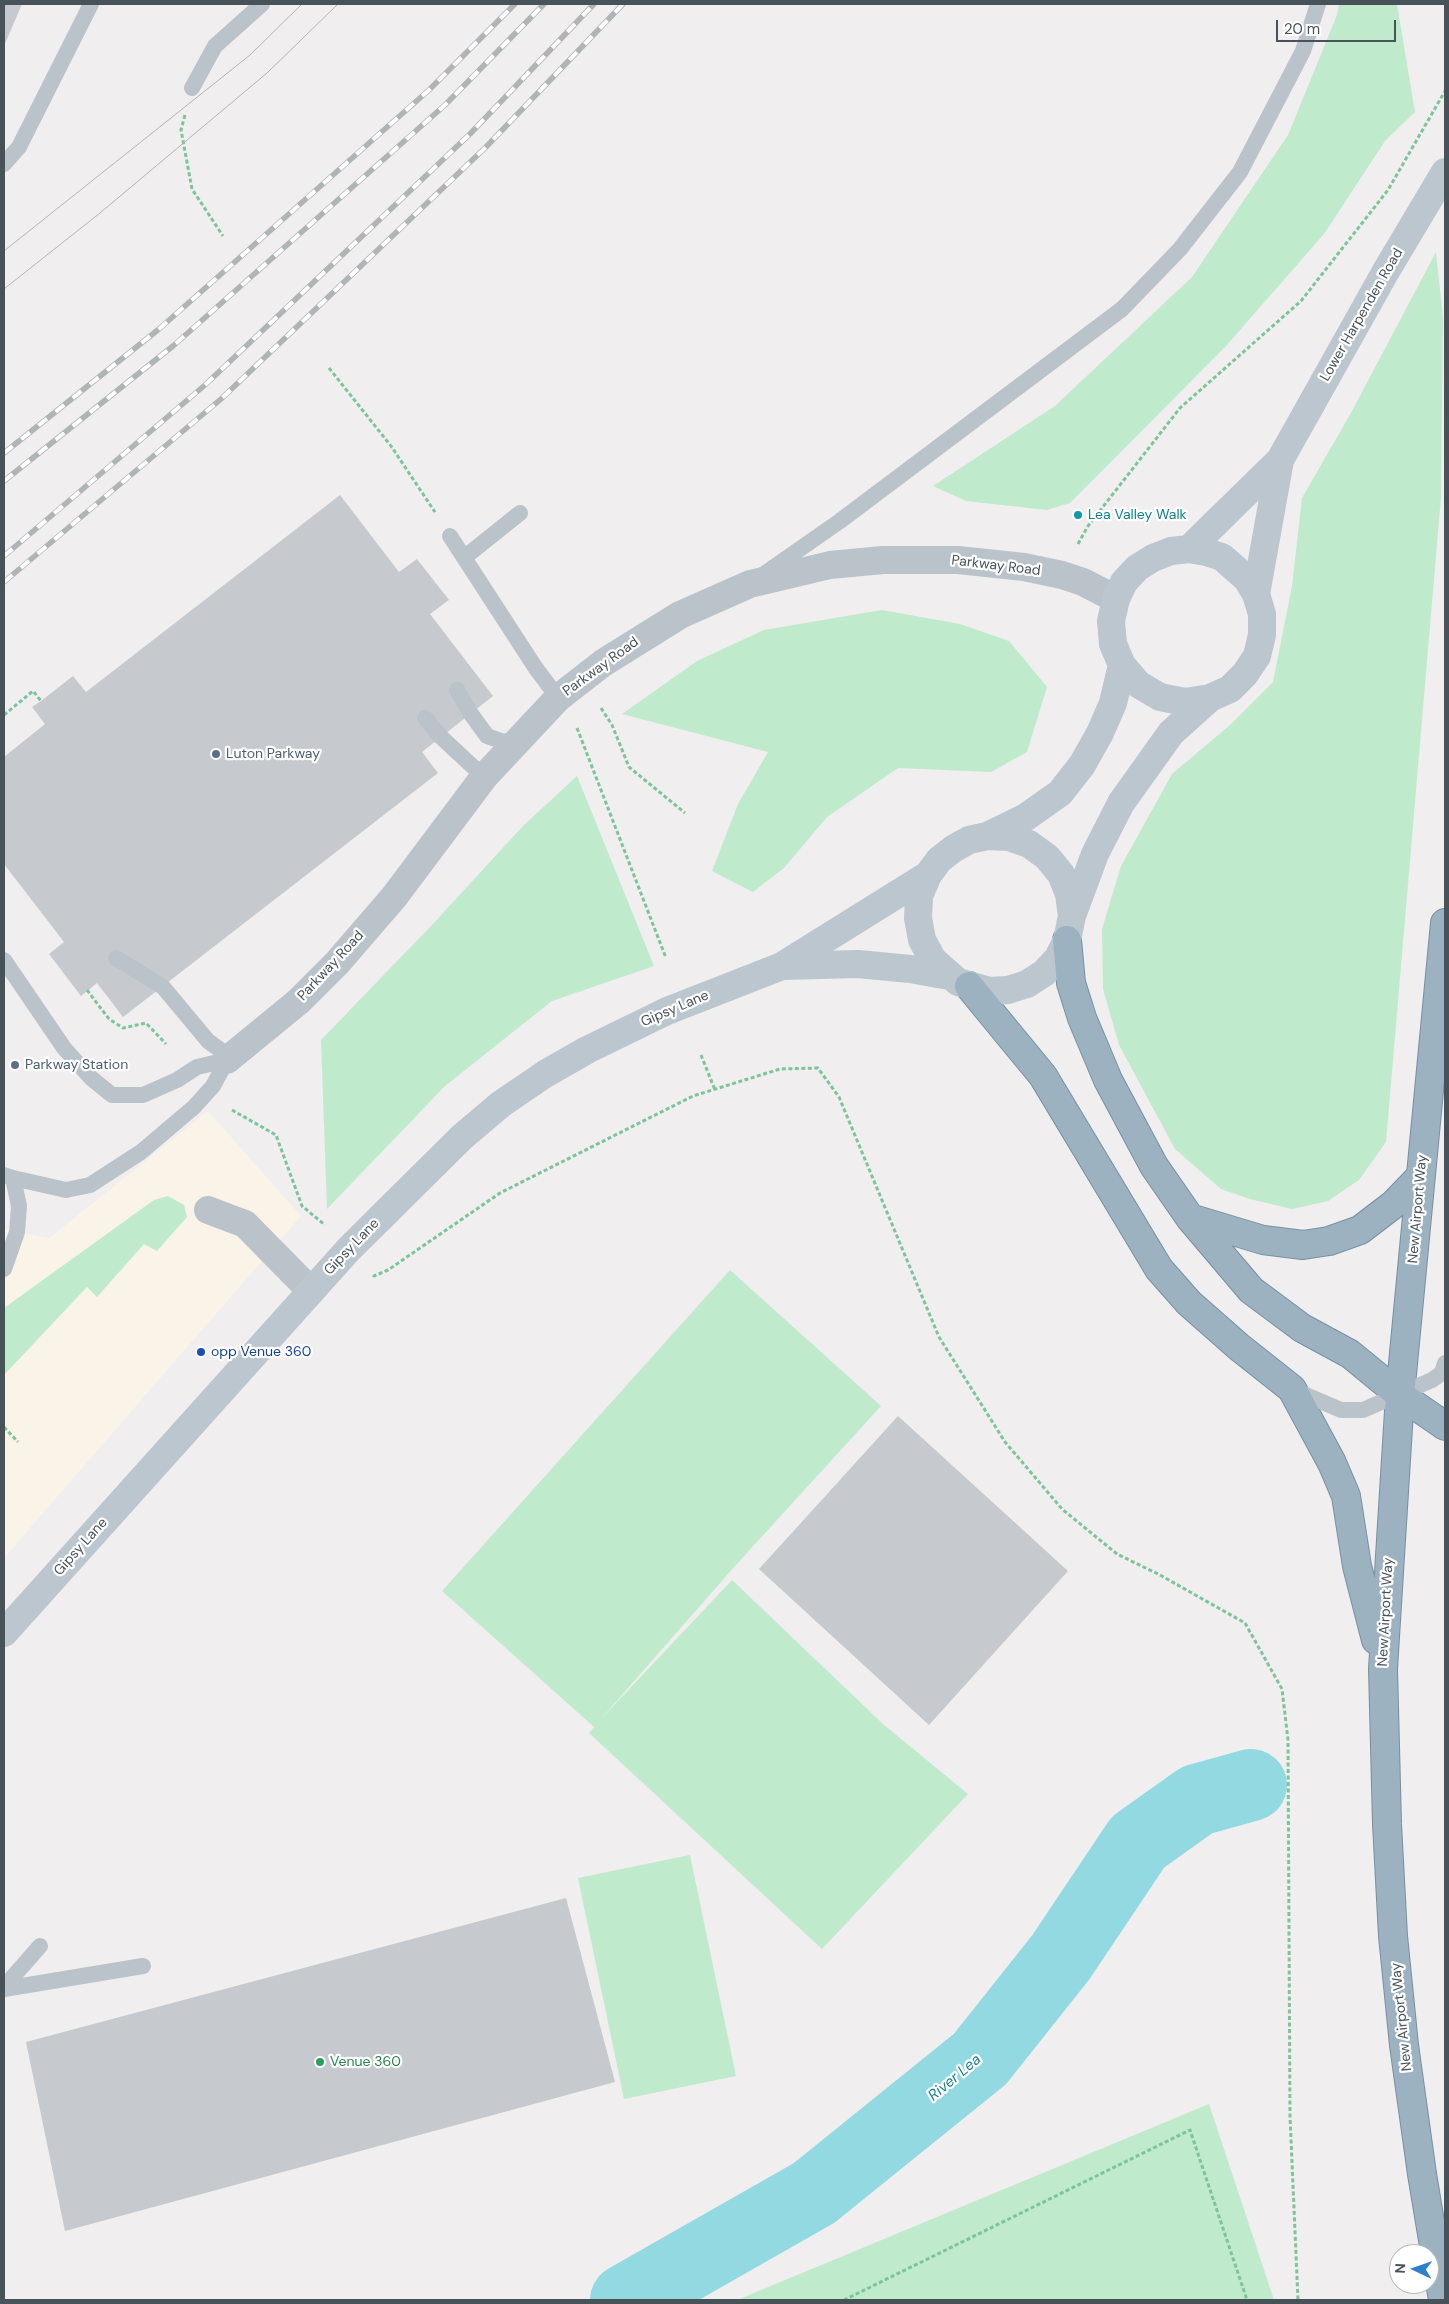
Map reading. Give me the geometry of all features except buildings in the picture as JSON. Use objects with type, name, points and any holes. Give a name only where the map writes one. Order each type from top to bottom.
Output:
[{"type":"highway","name":"New Airport Way","points":[[1442,2300],[1414,2119],[1393,1936],[1386,1824],[1383,1669],[1400,1395],[1445,924]]},
{"type":"highway","points":[[1069,928],[1071,982],[1082,1018],[1108,1080],[1154,1166],[1190,1218],[1251,1290],[1302,1328],[1350,1354],[1400,1395],[1445,1426]]},
{"type":"highway","points":[[959,981],[1043,1076],[1159,1269],[1189,1303],[1239,1347],[1292,1389],[1332,1463],[1346,1496],[1357,1566],[1383,1669]]},
{"type":"highway","points":[[1190,1218],[1263,1240],[1303,1245],[1329,1241],[1360,1230],[1394,1204],[1420,1177]]},
{"type":"main road","name":"Lower Harpenden Road","points":[[1189,549],[1280,460],[1386,271],[1445,172]]},
{"type":"main road","name":"Lower Harpenden Road","points":[[1256,594],[1280,460]]},
{"type":"main road","points":[[1122,665],[1113,704],[1100,733],[1082,765],[1060,793],[1026,817],[987,836],[969,840],[953,848],[939,860],[928,874],[920,896],[918,918],[922,940],[933,960],[959,981],[989,991],[1008,990],[1027,984],[1044,973],[1058,958],[1095,854],[1121,803],[1170,733],[1210,698],[1230,688],[1245,674],[1257,656],[1262,635],[1262,614],[1256,594],[1247,579],[1222,558],[1206,552],[1189,549],[1171,551],[1153,558],[1137,568],[1124,582],[1116,599],[1111,621],[1113,644],[1122,665],[1138,684],[1160,697],[1186,702],[1210,698]]},
{"type":"main road","points":[[987,836],[1009,837],[1029,844],[1047,857],[1061,874],[1069,894],[1069,928]]},
{"type":"main road","name":"Gipsy Lane","points":[[4,1632],[360,1238],[448,1150],[501,1104],[545,1074],[596,1045],[667,1011],[782,966],[928,874]]},
{"type":"main road","name":"Gipsy Lane","points":[[782,966],[858,964],[910,969],[959,981]]},
{"type":"street","name":"Parkway Road","points":[[229,1058],[299,1001],[337,964],[394,897],[484,777],[558,698],[582,678],[643,637],[680,615],[750,584],[830,566],[883,560],[958,560],[1024,567],[1062,575],[1083,582],[1116,599]]},
{"type":"street","points":[[208,1210],[245,1224],[311,1291]]},
{"type":"lane","points":[[4,164],[19,148],[92,4]]},
{"type":"lane","points":[[192,88],[214,46],[262,4]]},
{"type":"lane","points":[[750,584],[840,521],[1114,315],[1161,269],[1180,249],[1240,172],[1303,51],[1318,4]]},
{"type":"lane","points":[[465,558],[520,513]]},
{"type":"lane","points":[[450,536],[535,667],[558,698]]},
{"type":"lane","points":[[457,690],[487,736],[515,743]]},
{"type":"lane","points":[[425,718],[441,737],[484,777]]},
{"type":"lane","points":[[116,958],[162,987],[208,1041],[229,1058]]},
{"type":"lane","points":[[4,960],[64,1048],[91,1078],[112,1095],[144,1095],[177,1080],[197,1067],[229,1058]]},
{"type":"lane","points":[[8,1176],[66,1190],[90,1185],[141,1152],[194,1106],[213,1086],[229,1058]]},
{"type":"lane","points":[[4,1269],[17,1232],[19,1206],[8,1176]]},
{"type":"lane","points":[[1292,1389],[1341,1410],[1364,1410],[1432,1380],[1442,1373],[1445,1363]]},
{"type":"lane","points":[[4,1988],[40,1946]]},
{"type":"lane","points":[[4,1988],[143,1966]]},
{"type":"path","points":[[192,88],[181,130],[192,189],[223,236]]},
{"type":"path","points":[[1088,526],[1180,408],[1301,301],[1388,190],[1445,91]]},
{"type":"path","points":[[329,368],[391,446],[450,536]]},
{"type":"path","points":[[582,678],[612,725],[629,767],[685,813]]},
{"type":"path","points":[[4,715],[33,691],[41,701]]},
{"type":"path","points":[[576,727],[666,958]]},
{"type":"path","points":[[87,990],[109,1019],[123,1028],[146,1023],[166,1044]]},
{"type":"path","points":[[701,1055],[715,1090]]},
{"type":"path","points":[[374,1276],[388,1270],[500,1193],[692,1096],[780,1069],[818,1068],[839,1097],[939,1337],[1005,1442],[1062,1509],[1118,1554],[1160,1575],[1245,1623],[1282,1689],[1288,1740],[1290,2116],[1298,2300]]},
{"type":"path","points":[[228,1106],[276,1135],[302,1206],[326,1226]]},
{"type":"path","points":[[4,1427],[18,1442]]},
{"type":"path","points":[[844,2300],[1190,2130],[1247,2300]]},
{"type":"shaded area","points":[[208,1111],[301,1216],[4,1558],[4,1229],[49,1238]]},
{"type":"green space","points":[[1339,4],[1397,4],[1415,112],[1385,141],[1324,234],[1226,346],[1070,503],[1047,510],[966,501],[933,486],[1055,406],[1192,277],[1288,135],[1337,15]]},
{"type":"green space","points":[[1436,252],[1443,318],[1441,497],[1386,1142],[1359,1180],[1328,1201],[1292,1209],[1250,1199],[1221,1189],[1175,1149],[1119,1045],[1103,989],[1102,929],[1121,866],[1172,774],[1230,725],[1273,682],[1292,586],[1302,498],[1352,411]]},
{"type":"green space","points":[[882,610],[960,624],[1009,641],[1047,687],[1027,752],[991,772],[898,768],[827,817],[784,868],[753,892],[712,871],[738,804],[768,752],[622,714],[697,661],[764,630]]},
{"type":"green space","points":[[577,776],[654,966],[552,1001],[445,1086],[327,1209],[321,1040],[431,926],[523,826]]},
{"type":"green space","points":[[168,1196],[184,1205],[187,1217],[157,1251],[144,1244],[97,1297],[87,1287],[4,1375],[4,1308],[154,1200]]},
{"type":"green space","points":[[730,1270],[881,1406],[735,1566],[600,1720],[732,1580],[883,1724],[968,1794],[822,1949],[589,1733],[594,1727],[442,1591]]},
{"type":"green space","points":[[690,1855],[736,2076],[624,2099],[578,1878]]},
{"type":"green space","points":[[1209,2104],[1274,2300],[737,2300]]},
{"type":"waterway","name":"River Lea","points":[[626,2300],[814,2193],[980,2059],[1061,1957],[1138,1842],[1197,1800],[1251,1785]]},
{"type":"tram line","points":[[4,251],[250,55],[302,4]]},
{"type":"tram line","points":[[4,289],[100,213],[267,73],[338,4]]},
{"type":"railway","points":[[4,453],[159,329],[429,90],[515,4]]},
{"type":"railway","points":[[4,481],[173,346],[445,105],[544,4]]},
{"type":"railway","points":[[4,556],[205,385],[470,134],[594,4]]},
{"type":"railway","points":[[4,582],[221,399],[486,147],[623,4]]},
{"type":"place","name":"Lea Valley Walk","points":[[1078,515]]},
{"type":"place","name":"Luton Parkway","points":[[216,754]]},
{"type":"place","name":"Parkway Station","points":[[15,1065]]},
{"type":"place","name":"opp Venue 360","points":[[201,1352]]},
{"type":"place","name":"Venue 360","points":[[320,2062]]}]
